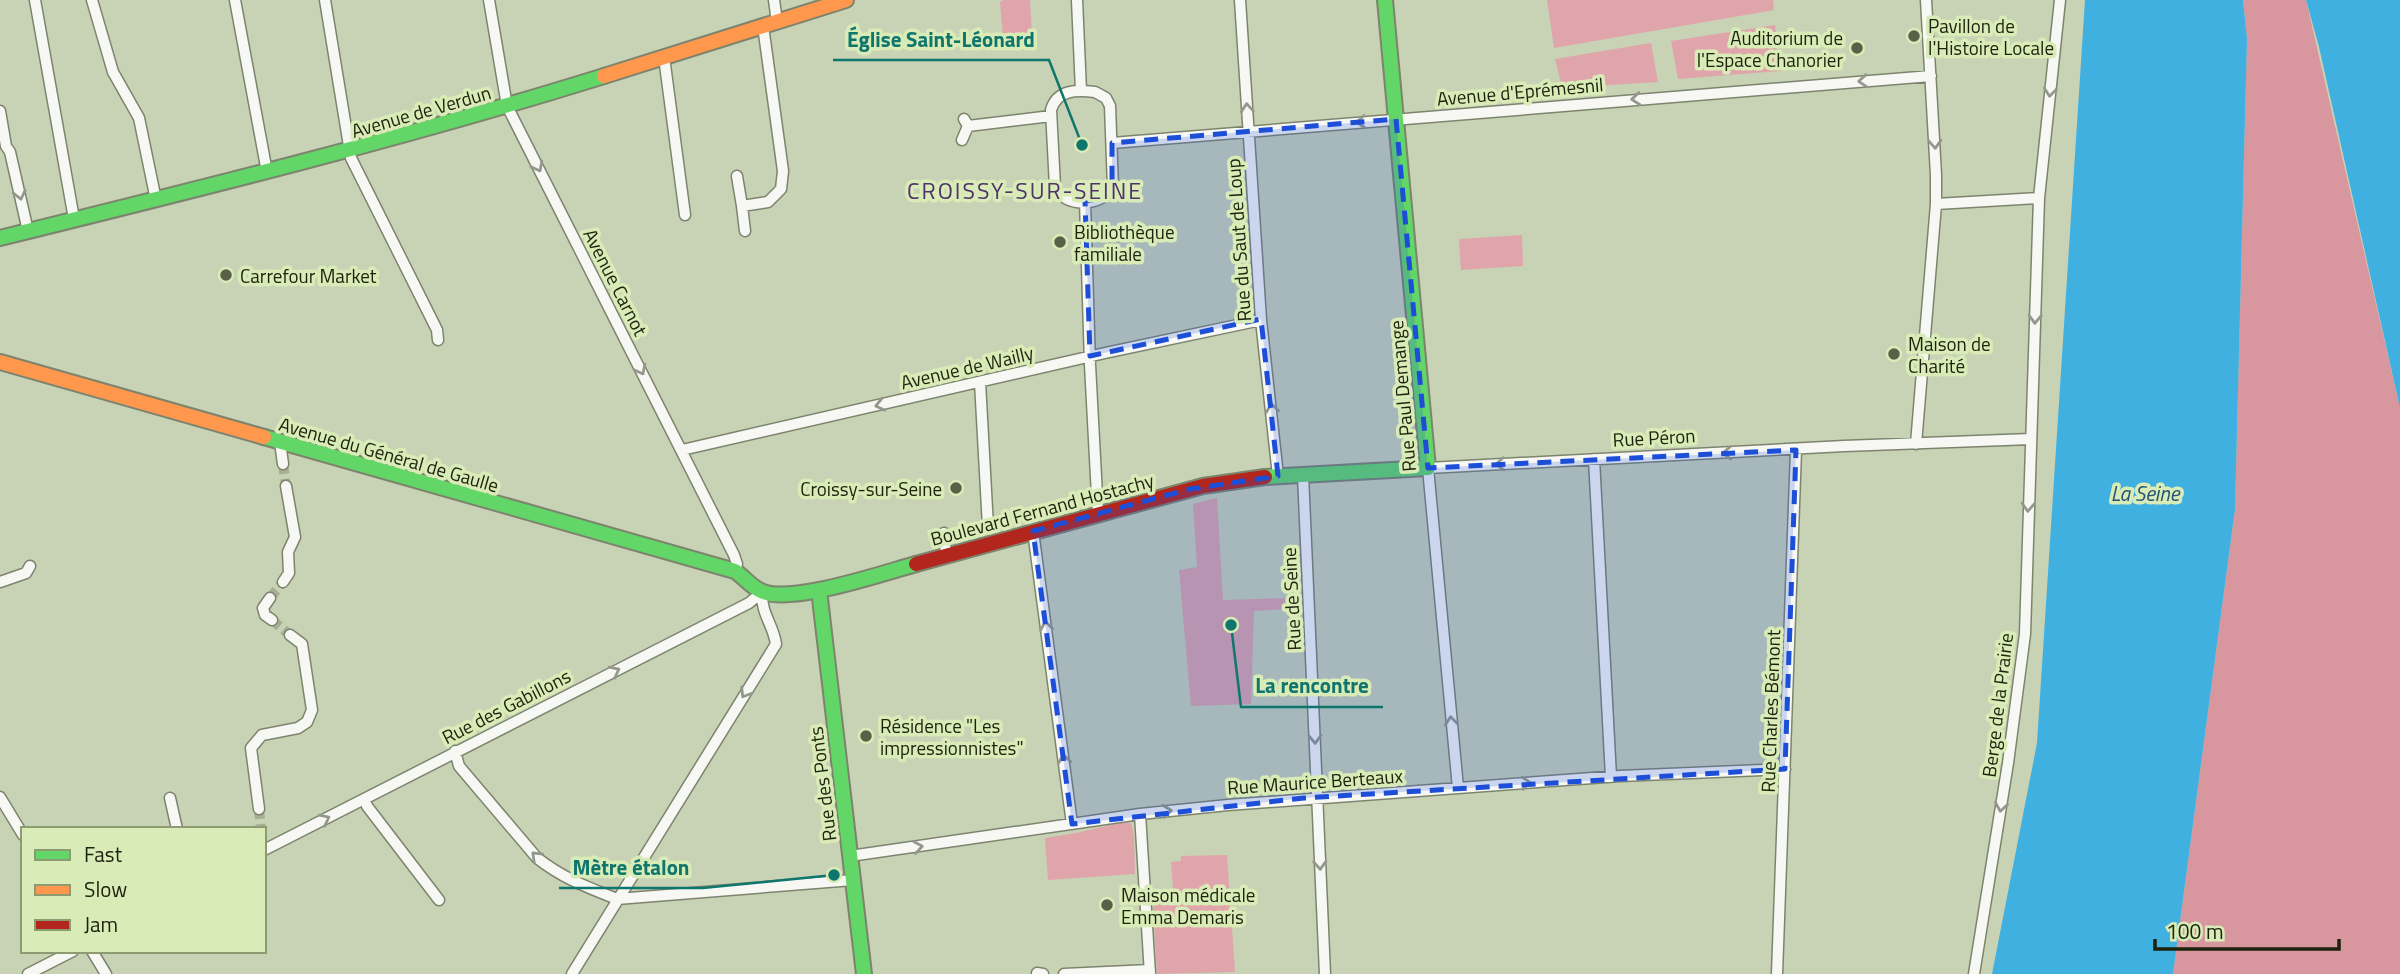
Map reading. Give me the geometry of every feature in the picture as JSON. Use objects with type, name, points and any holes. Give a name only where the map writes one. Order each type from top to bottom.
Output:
[{"type":"main road","name":"Avenue de Verdun","points":[[0,238],[350,151],[507,106],[846,0]]},
{"type":"main road","name":"Rue Paul Demange","points":[[1385,0],[1428,468]]},
{"type":"main road","name":"Avenue du Général de Gaulle","points":[[0,362],[735,571],[745,576],[762,592]]},
{"type":"main road","name":"Rue Péron","points":[[1278,476],[1428,468]]},
{"type":"main road","name":"Boulevard Fernand Hostachy","points":[[762,592],[819,590],[1203,486],[1278,476]]},
{"type":"main road","name":"Rue des Ponts","points":[[819,590],[864,974]]},
{"type":"street","points":[[35,0],[74,219]]},
{"type":"street","points":[[92,0],[113,72],[139,118],[156,200]]},
{"type":"street","points":[[235,0],[267,172]]},
{"type":"street","points":[[325,0],[351,158],[436,330],[438,340]]},
{"type":"street","name":"Avenue Carnot","points":[[489,0],[507,106],[734,555],[737,564],[735,571]]},
{"type":"street","points":[[742,206],[768,202],[781,189],[783,172],[770,24],[774,0]]},
{"type":"street","points":[[1077,0],[1081,92]]},
{"type":"street","name":"Rue du Saut de Loup","points":[[1240,0],[1261,320],[1278,476]]},
{"type":"street","points":[[1916,444],[1936,204],[1926,0]]},
{"type":"street","name":"Berge de la Prairie","points":[[1975,974],[2025,634],[2039,198],[2060,0]]},
{"type":"street","points":[[664,57],[685,215]]},
{"type":"street","name":"Avenue d'Eprémesnil","points":[[1112,144],[1931,76]]},
{"type":"street","points":[[1081,92],[1098,93],[1107,101],[1110,110],[1114,182],[1112,189],[1102,199],[1085,201],[1065,199],[1055,189],[1051,116],[1053,103],[1059,96],[1081,92]]},
{"type":"street","points":[[0,111],[6,146],[10,152],[28,231]]},
{"type":"street","points":[[962,140],[966,123],[1051,116]]},
{"type":"street","points":[[737,176],[745,232]]},
{"type":"street","points":[[1936,204],[2039,198]]},
{"type":"street","points":[[1085,201],[1098,514]]},
{"type":"street","name":"Avenue de Wailly","points":[[682,450],[1090,356],[1261,320]]},
{"type":"street","points":[[980,382],[988,527]]},
{"type":"street","name":"Rue Péron","points":[[1428,468],[2031,439]]},
{"type":"street","points":[[280,442],[283,464]]},
{"type":"street","name":"Rue Charles Bémont","points":[[1777,974],[1796,450]]},
{"type":"street","points":[[1594,459],[1611,777]]},
{"type":"street","name":"Rue Paul Demange","points":[[1428,468],[1458,788]]},
{"type":"street","name":"Rue de Seine","points":[[1303,475],[1325,974]]},
{"type":"street","points":[[283,582],[289,573],[288,552],[295,537],[286,486]]},
{"type":"street","points":[[1033,531],[1072,824]]},
{"type":"street","points":[[944,533],[946,554]]},
{"type":"street","points":[[0,582],[26,573],[30,566]]},
{"type":"street","points":[[572,974],[776,644],[763,611],[762,592]]},
{"type":"street","name":"Rue des Gabillons","points":[[266,846],[365,799],[748,603],[762,592]]},
{"type":"street","points":[[270,598],[263,607],[265,615],[272,620]]},
{"type":"street","points":[[259,809],[251,748],[262,734],[298,728],[307,722],[312,710],[302,644],[290,635]]},
{"type":"street","points":[[455,751],[460,766],[537,858],[551,869],[594,892],[617,899],[853,880]]},
{"type":"street","name":"Rue Maurice Berteaux","points":[[850,856],[1140,814],[1317,797],[1611,777],[1785,769]]},
{"type":"street","points":[[0,797],[21,832]]},
{"type":"street","points":[[170,798],[177,827]]},
{"type":"street","points":[[365,799],[439,900]]},
{"type":"street","points":[[1065,974],[1150,972],[1140,814]]},
{"type":"street","points":[[28,974],[69,953]]},
{"type":"street","points":[[93,953],[106,974]]},
{"type":"highlighted area","points":[[1396,119],[1428,468],[1796,450],[1785,769],[1304,798],[1072,824],[1033,531],[1190,489],[1278,476],[1261,319],[1090,356],[1085,201],[1102,199],[1112,189],[1112,143]]},
{"type":"shaded area","points":[[1030,0],[1032,34],[1003,36],[1000,2]]},
{"type":"shaded area","points":[[1547,0],[1773,0],[1774,10],[1554,48]]},
{"type":"shaded area","points":[[2243,0],[2306,0],[2400,408],[2400,974],[2173,974],[2235,509],[2247,39]]},
{"type":"shaded area","points":[[1775,25],[1781,71],[1678,79],[1671,41]]},
{"type":"shaded area","points":[[1651,43],[1658,82],[1562,88],[1555,59]]},
{"type":"shaded area","points":[[1522,235],[1523,266],[1461,270],[1459,239]]},
{"type":"shaded area","points":[[1217,498],[1223,600],[1287,598],[1288,609],[1254,611],[1251,704],[1191,706],[1179,570],[1197,567],[1193,504]]},
{"type":"shaded area","points":[[1131,823],[1135,874],[1048,880],[1045,838]]},
{"type":"shaded area","points":[[1227,855],[1235,972],[1157,974],[1152,891],[1173,889],[1171,862],[1181,861],[1181,856]]},
{"type":"water","name":"La Seine","points":[[2085,0],[2243,0],[2247,39],[2235,509],[2173,974],[1992,974],[2037,743]]},
{"type":"water","points":[[2306,0],[2400,0],[2400,408],[2319,47]]},
{"type":"tunnel","points":[[283,464],[286,486]]},
{"type":"tunnel","points":[[270,598],[283,582]]},
{"type":"tunnel","points":[[272,620],[290,635]]},
{"type":"tunnel","points":[[259,809],[261,827]]},
{"type":"traffic: fast","points":[[1265,477],[1428,468],[1385,0]]},
{"type":"traffic: fast","points":[[0,238],[379,141],[604,76]]},
{"type":"traffic: fast","points":[[264,437],[735,571],[757,589],[775,594],[814,591],[916,564]]},
{"type":"traffic: fast","points":[[819,590],[864,974]]},
{"type":"traffic: slow","points":[[604,76],[846,0]]},
{"type":"traffic: slow","points":[[0,362],[264,437]]},
{"type":"traffic: jam","points":[[916,564],[1203,486],[1265,477]]},
{"type":"place","name":"Pavillon de l'Histoire Locale","points":[[1914,36]]},
{"type":"place","name":"Auditorium de l'Espace Chanorier","points":[[1857,48]]},
{"type":"place","name":"Église Saint-Léonard","points":[[1082,145]]},
{"type":"place","name":"Bibliothèque familiale","points":[[1060,242]]},
{"type":"place","name":"Carrefour Market","points":[[226,275]]},
{"type":"place","name":"Maison de Charité","points":[[1894,354]]},
{"type":"place","name":"Croissy-sur-Seine","points":[[956,488]]},
{"type":"place","name":"La rencontre","points":[[1231,625]]},
{"type":"place","name":"Résidence \"Les impressionnistes\"","points":[[866,736]]},
{"type":"place","name":"Mètre étalon","points":[[834,875]]},
{"type":"place","name":"Maison médicale Emma Demaris","points":[[1107,905]]},
{"type":"district","name":"CROISSY-SUR-SEINE","points":[[1025,190]]}]
